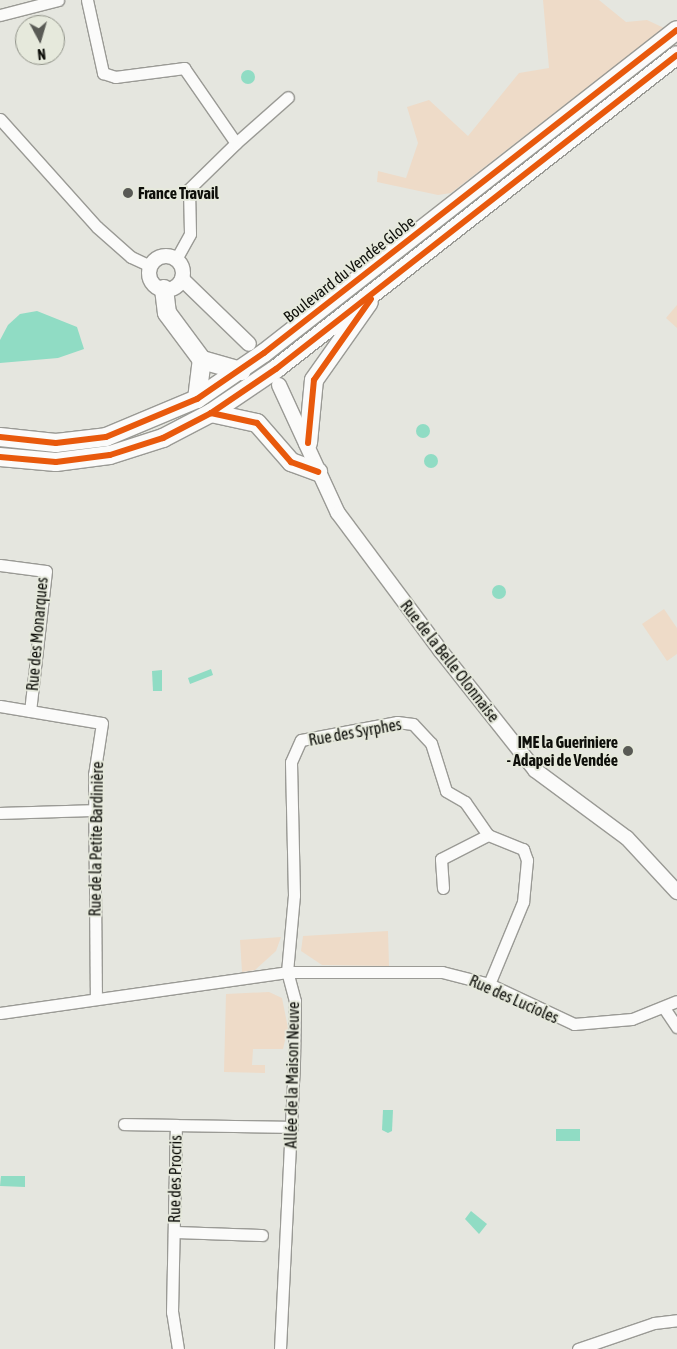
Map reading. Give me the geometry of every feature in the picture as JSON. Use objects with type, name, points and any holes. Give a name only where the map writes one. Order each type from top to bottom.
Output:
[{"type":"main road","name":"Boulevard du Vendée Globe","points":[[0,437],[56,443],[106,437],[197,399],[241,371],[677,30]]},
{"type":"main road","name":"Boulevard du Vendée Globe","points":[[0,457],[56,462],[110,455],[162,438],[211,413],[378,289],[677,55]]},
{"type":"main road","points":[[164,289],[167,314],[202,360],[241,371]]},
{"type":"main road","points":[[308,443],[314,380],[378,289]]},
{"type":"main road","points":[[197,399],[202,360]]},
{"type":"main road","points":[[211,413],[257,423],[291,462],[318,472]]},
{"type":"street","points":[[0,15],[58,0]]},
{"type":"street","points":[[87,0],[103,73],[115,77],[184,68],[236,143]]},
{"type":"street","points":[[249,344],[182,280],[176,259],[190,234],[189,189],[236,143],[288,97]]},
{"type":"street","points":[[0,119],[98,227],[131,256],[150,266]]},
{"type":"street","points":[[150,266],[162,256],[176,259]]},
{"type":"street","points":[[150,266],[152,281],[164,289],[174,288],[182,280]]},
{"type":"street","name":"Rue de la Belle Olonnaise","points":[[279,385],[308,443],[318,472],[348,528],[535,770],[627,838],[677,892]]},
{"type":"street","name":"Rue des Monarques","points":[[0,565],[46,572],[30,711]]},
{"type":"street","name":"Rue de la Petite Bardinière","points":[[0,706],[102,724],[94,810],[96,999]]},
{"type":"street","name":"Rue des Syrphes","points":[[287,972],[294,895],[291,753],[301,740],[397,722],[413,724],[433,748],[442,785],[465,802],[488,835]]},
{"type":"street","points":[[0,813],[94,810]]},
{"type":"street","points":[[443,888],[441,859],[488,835],[512,841],[523,849],[527,860],[523,902],[489,984]]},
{"type":"street","points":[[0,1013],[287,972]]},
{"type":"street","name":"Rue des Lucioles","points":[[287,972],[442,972],[489,984],[574,1024],[607,1025],[664,1008],[677,1001]]},
{"type":"street","name":"Allée de la Maison Neuve","points":[[280,1349],[292,1127],[295,1001],[287,972]]},
{"type":"street","points":[[664,1008],[677,1027]]},
{"type":"street","points":[[124,1124],[176,1125]]},
{"type":"street","name":"Rue des Procris","points":[[178,1349],[172,1312],[176,1125],[292,1127]]},
{"type":"street","points":[[174,1232],[262,1235]]},
{"type":"street","points":[[578,1349],[654,1323],[677,1320]]},
{"type":"shaded area","points":[[543,0],[599,0],[626,22],[647,20],[664,28],[451,193],[438,195],[377,182],[378,171],[406,178],[418,143],[407,107],[429,100],[468,136],[519,73],[549,68]]},
{"type":"shaded area","points":[[248,70],[253,72],[255,77],[253,82],[248,84],[243,82],[241,77],[243,72]]},
{"type":"shaded area","points":[[677,305],[677,328],[666,318]]},
{"type":"shaded area","points":[[37,311],[77,327],[84,349],[58,358],[0,363],[0,340],[8,325],[20,314]]},
{"type":"shaded area","points":[[420,424],[426,424],[430,431],[426,438],[420,438],[416,434],[416,428]]},
{"type":"shaded area","points":[[428,454],[434,454],[438,461],[434,468],[428,468],[424,464],[424,458]]},
{"type":"shaded area","points":[[496,585],[502,585],[506,592],[502,599],[496,599],[492,595],[492,589]]},
{"type":"shaded area","points":[[664,609],[677,628],[677,654],[667,661],[642,624]]},
{"type":"shaded area","points":[[211,669],[213,675],[190,684],[188,678]]},
{"type":"shaded area","points":[[162,670],[162,691],[153,691],[152,671]]},
{"type":"shaded area","points":[[388,931],[389,966],[322,965],[301,951],[303,936]]},
{"type":"shaded area","points":[[281,937],[276,951],[255,970],[242,972],[240,940]]},
{"type":"shaded area","points":[[269,992],[282,998],[288,1028],[283,1049],[253,1049],[252,1065],[265,1065],[265,1073],[224,1072],[226,994]]},
{"type":"shaded area","points":[[383,1110],[393,1110],[392,1131],[388,1133],[382,1130]]},
{"type":"shaded area","points":[[556,1129],[580,1129],[580,1141],[556,1141]]},
{"type":"shaded area","points":[[1,1176],[25,1176],[25,1187],[0,1186]]},
{"type":"shaded area","points":[[471,1211],[487,1224],[479,1234],[465,1219]]},
{"type":"cycle path","points":[[0,437],[56,443],[106,437],[197,399],[264,353],[677,30]]},
{"type":"cycle path","points":[[0,457],[56,462],[110,455],[163,438],[211,413],[276,369],[677,55]]},
{"type":"cycle path","points":[[308,443],[314,380],[371,299]]},
{"type":"cycle path","points":[[211,413],[257,423],[291,462],[318,472]]},
{"type":"place","name":"France Travail","points":[[128,193]]},
{"type":"place","name":"IME la Gueriniere - Adapei de Vendée","points":[[628,751]]}]
